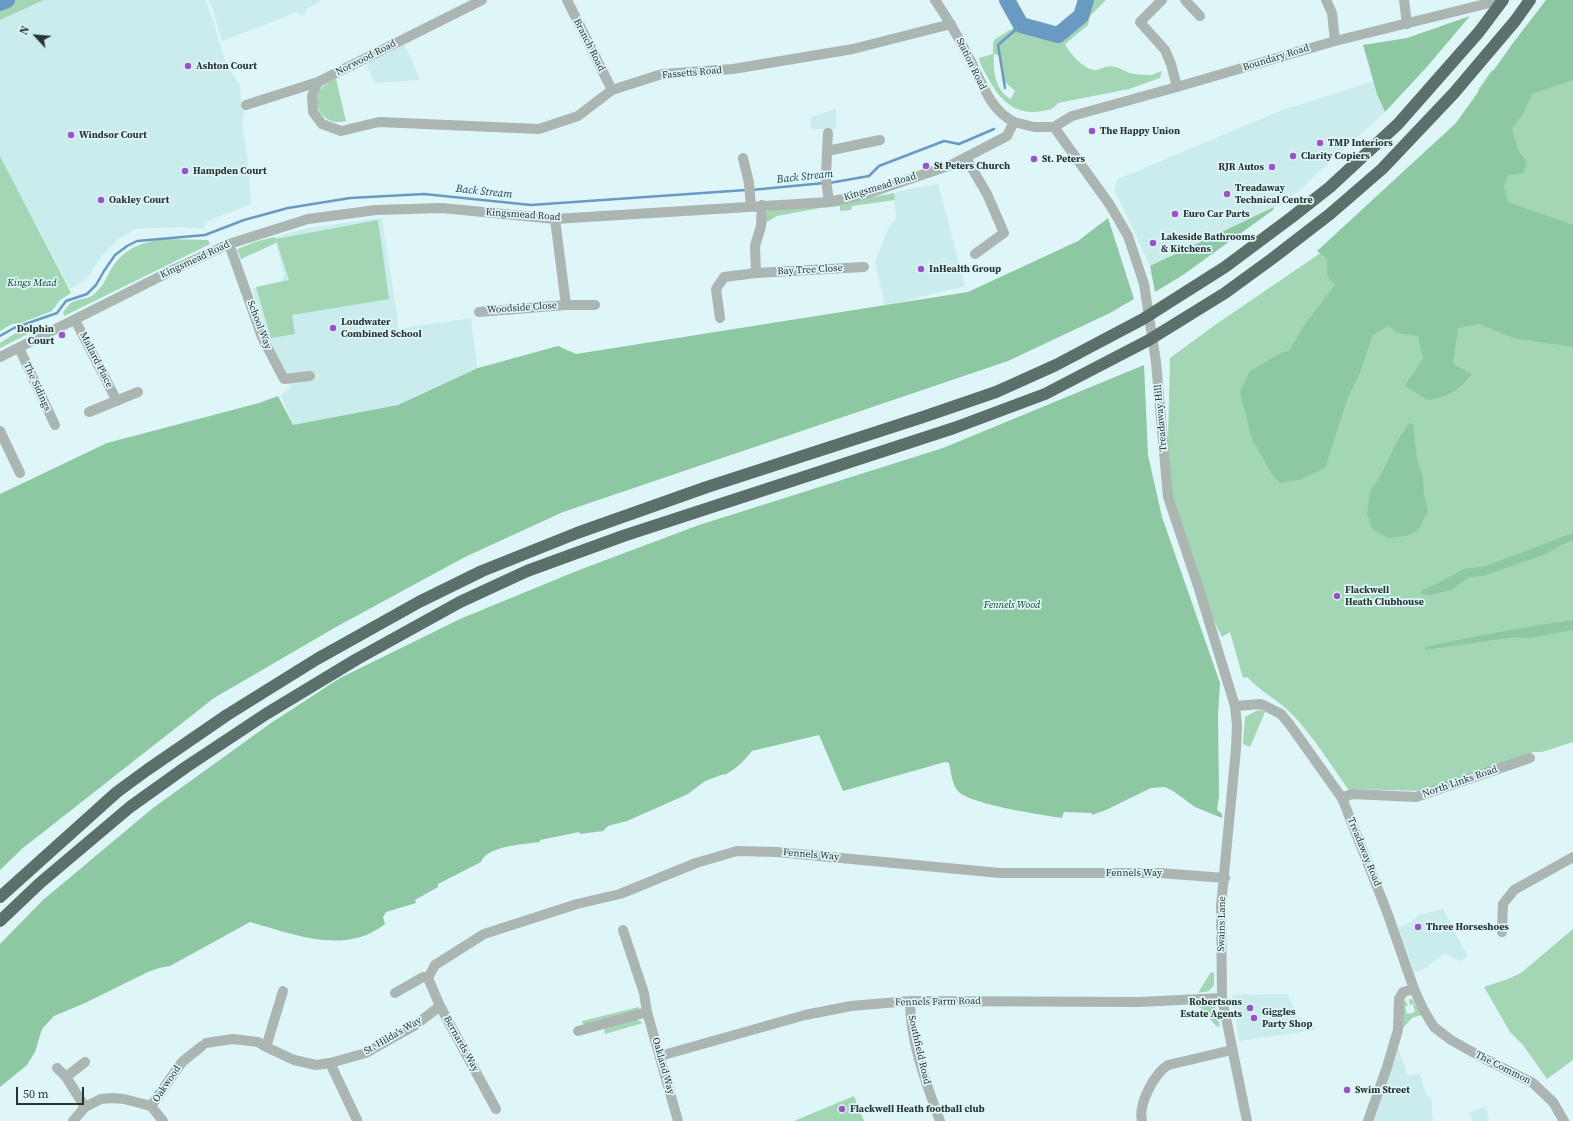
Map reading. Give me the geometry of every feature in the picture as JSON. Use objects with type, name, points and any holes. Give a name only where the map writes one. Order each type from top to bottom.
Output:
[{"type":"highway","points":[[0,897],[117,792],[153,766],[227,715],[317,659],[419,602],[482,571],[577,533],[707,487],[996,392],[1056,365],[1143,319],[1190,290],[1237,258],[1330,187],[1398,124],[1479,32],[1503,0]]},
{"type":"highway","points":[[0,921],[40,883],[130,807],[186,767],[266,714],[357,659],[460,602],[527,571],[623,536],[946,430],[1045,394],[1149,340],[1194,313],[1273,258],[1330,214],[1382,169],[1433,117],[1515,21],[1530,0]]},
{"type":"street","name":"Norwood Road","points":[[246,105],[318,82],[482,0]]},
{"type":"street","name":"Branch Road","points":[[567,0],[612,90]]},
{"type":"street","name":"Station Road","points":[[935,0],[951,24],[986,95],[1004,117],[1014,122]]},
{"type":"street","points":[[1162,0],[1140,22],[1165,50],[1171,64],[1177,87]]},
{"type":"street","points":[[1185,0],[1200,16]]},
{"type":"street","points":[[1326,0],[1332,13],[1335,41]]},
{"type":"street","points":[[1404,0],[1407,24]]},
{"type":"street","name":"Boundary Road","points":[[1054,127],[1072,116],[1335,41],[1503,0]]},
{"type":"street","name":"Fassetts Road","points":[[318,82],[312,96],[313,112],[322,124],[341,131],[379,122],[539,128],[578,116],[612,90],[662,74],[733,69],[853,49],[951,24]]},
{"type":"street","points":[[1014,122],[1034,126],[1054,127]]},
{"type":"street","name":"Kingsmead Road","points":[[0,357],[175,269],[229,244],[308,219],[376,210],[442,208],[555,219],[829,202],[866,194],[951,165],[1007,136],[1014,122]]},
{"type":"street","name":"Treadaway Hill","points":[[1054,127],[1110,205],[1130,240],[1142,277],[1156,362],[1168,497],[1199,589],[1235,706],[1237,725]]},
{"type":"street","points":[[828,133],[826,179],[829,202]]},
{"type":"street","points":[[827,151],[880,140]]},
{"type":"street","points":[[742,158],[749,183],[751,206]]},
{"type":"street","points":[[966,158],[987,194],[1004,233],[975,254]]},
{"type":"street","points":[[756,273],[754,246],[761,226],[762,205]]},
{"type":"street","name":"Woodside Close","points":[[555,219],[566,305]]},
{"type":"street","name":"School Way","points":[[229,244],[262,337],[284,379],[310,376]]},
{"type":"street","name":"Bay Tree Close","points":[[720,318],[716,289],[724,277],[756,273],[864,267]]},
{"type":"street","name":"Woodside Close","points":[[479,312],[566,305],[595,305]]},
{"type":"street","name":"Mallard Place","points":[[75,320],[117,401]]},
{"type":"street","name":"The Sidings","points":[[19,348],[55,425]]},
{"type":"street","name":"Mallard Place","points":[[88,412],[138,392]]},
{"type":"street","points":[[0,431],[20,473]]},
{"type":"street","name":"Treadaway Road","points":[[1235,706],[1261,704],[1281,714],[1342,798],[1387,912],[1414,989],[1423,1009],[1434,1026],[1451,1040]]},
{"type":"street","name":"Swains Lane","points":[[1237,725],[1221,906],[1222,998],[1247,1121]]},
{"type":"street","name":"North Links Road","points":[[1342,798],[1352,794],[1416,797],[1530,758]]},
{"type":"street","name":"Fennels Way","points":[[428,978],[435,965],[484,934],[577,904],[620,894],[696,863],[737,851],[777,852],[1000,873],[1160,873],[1224,878]]},
{"type":"street","points":[[1502,932],[1503,904],[1514,890],[1573,857]]},
{"type":"street","name":"Oakland Way","points":[[623,930],[644,993],[647,1012],[678,1121]]},
{"type":"street","points":[[395,993],[423,977],[428,978]]},
{"type":"street","name":"Bernards Way","points":[[428,978],[440,1006],[496,1109]]},
{"type":"street","points":[[1368,1121],[1398,1030],[1399,999],[1403,992],[1414,989]]},
{"type":"street","points":[[266,1047],[283,991]]},
{"type":"street","name":"Fennels Farm Road","points":[[660,1056],[805,1015],[851,1006],[910,1001],[1139,1002],[1222,998]]},
{"type":"street","name":"Southfield Road","points":[[910,1001],[910,1016],[924,1080],[940,1121]]},
{"type":"street","name":"St. Hilda's Way","points":[[204,1045],[233,1039],[258,1042],[294,1060],[316,1065],[330,1063],[366,1053],[414,1026],[440,1006]]},
{"type":"street","points":[[578,1031],[647,1012]]},
{"type":"street","name":"The Common","points":[[1451,1040],[1533,1083],[1553,1102],[1564,1121]]},
{"type":"street","name":"Oakwood","points":[[151,1106],[182,1062],[204,1045]]},
{"type":"street","points":[[1142,1121],[1141,1108],[1161,1069],[1168,1065],[1232,1050]]},
{"type":"street","points":[[66,1077],[85,1062]]},
{"type":"street","points":[[330,1063],[357,1120]]},
{"type":"street","points":[[57,1068],[66,1077],[85,1107]]},
{"type":"street","name":"Oakwood","points":[[73,1121],[85,1107],[101,1099],[112,1098],[124,1099],[151,1106],[164,1121]]},
{"type":"street","points":[[1564,1121],[1573,1116]]},
{"type":"shaded area","points":[[44,0],[205,0],[226,64],[240,85],[241,102],[244,112],[242,126],[247,153],[251,204],[208,221],[203,229],[181,227],[136,229],[121,237],[101,257],[86,280],[70,289],[0,156],[0,20]]},
{"type":"shaded area","points":[[209,0],[322,0],[305,10],[306,14],[300,16],[298,12],[222,41]]},
{"type":"shaded area","points":[[405,45],[420,80],[375,83],[366,64]]},
{"type":"shaded area","points":[[1374,81],[1385,112],[1296,193],[1274,207],[1150,266],[1114,189],[1118,179],[1280,111]]},
{"type":"shaded area","points":[[836,109],[836,129],[811,129],[811,117]]},
{"type":"shaded area","points":[[938,184],[965,286],[885,306],[875,262],[888,228],[896,219],[894,193]]},
{"type":"shaded area","name":"Loudwater Combined School","points":[[382,218],[399,329],[471,318],[482,406],[297,435],[281,395],[291,388],[270,340],[252,289],[281,281],[284,275],[275,237],[307,228]]},
{"type":"shaded area","points":[[1443,909],[1468,957],[1459,961],[1445,953],[1426,968],[1415,972],[1398,928],[1411,922],[1419,915]]},
{"type":"shaded area","points":[[1287,994],[1296,1015],[1315,1027],[1315,1030],[1239,1041],[1232,995]]},
{"type":"shaded area","points":[[1398,1048],[1408,1076],[1420,1074],[1427,1097],[1431,1096],[1433,1121],[1371,1121]]},
{"type":"shaded area","points":[[1486,1107],[1489,1121],[1472,1121],[1470,1112]]},
{"type":"green space","points":[[12,0],[44,0],[0,20],[0,5]]},
{"type":"green space","points":[[1087,0],[1106,0],[1090,16],[1088,25],[1065,44],[1078,61],[1093,70],[1113,66],[1129,73],[1141,75],[1150,75],[1162,71],[1160,78],[1129,89],[1058,103],[1053,108],[1045,111],[1024,111],[1009,105],[993,86],[981,66],[979,58],[993,54],[993,43],[995,39],[1015,27],[1030,31],[1058,30],[1073,23],[1084,10]],"holes":[[[994,54],[1000,56],[1003,80],[1015,91],[1011,99],[1001,91],[996,80]]]},
{"type":"green space","points":[[1546,0],[1573,0],[1573,80],[1532,94],[1523,114],[1512,129],[1518,150],[1527,162],[1523,173],[1508,175],[1504,186],[1508,202],[1573,225],[1573,347],[1514,338],[1479,324],[1458,328],[1453,364],[1472,374],[1462,385],[1447,395],[1427,400],[1405,386],[1423,358],[1418,336],[1398,333],[1388,326],[1373,335],[1359,375],[1348,397],[1325,468],[1299,480],[1280,483],[1272,474],[1252,439],[1240,392],[1249,372],[1282,352],[1289,351],[1305,324],[1335,285],[1327,276],[1327,259],[1317,251],[1456,123],[1513,43]]},
{"type":"green space","points":[[1470,16],[1425,69],[1385,112],[1377,94],[1363,45],[1407,38]]},
{"type":"green space","points":[[1573,38],[1573,742],[1542,752],[1533,752],[1506,764],[1427,791],[1348,789],[1314,741],[1292,714],[1247,677],[1243,678],[1230,632],[1222,637],[1206,604],[1171,505],[1164,439],[1168,438],[1170,358],[1215,325],[1344,237],[1381,209],[1481,95],[1478,90],[1491,71]]},
{"type":"green space","points":[[336,79],[346,121],[332,121],[326,118],[318,109],[318,96],[322,87]]},
{"type":"green space","name":"Kings Mead","points":[[0,156],[71,293],[60,300],[52,311],[21,323],[12,324],[0,331]]},
{"type":"green space","points":[[894,193],[895,200],[852,206],[851,210],[840,211],[840,206],[820,208],[777,216],[764,224],[766,213],[770,209],[831,205]]},
{"type":"green space","points":[[1274,207],[1273,210],[1183,275],[1155,292],[1150,266]]},
{"type":"green space","points":[[1108,218],[1134,299],[1110,313],[1008,361],[563,512],[465,557],[336,627],[214,698],[23,848],[0,870],[0,494],[107,443],[259,403],[278,396],[293,425],[398,405],[478,368],[558,346],[576,354],[968,292],[1078,241]]},
{"type":"green space","points":[[378,220],[389,299],[292,315],[295,334],[271,338],[256,287],[289,280],[276,240],[276,243],[241,259],[237,249],[258,241],[275,237],[276,239]]},
{"type":"green space","points":[[164,239],[208,240],[210,244],[64,316],[63,312],[71,303],[92,296],[97,292],[104,283],[115,263],[126,252],[139,245]]},
{"type":"green space","points":[[22,329],[36,330],[0,348],[0,343]]},
{"type":"green space","name":"Fennels Wood","points":[[1144,365],[1148,455],[1162,517],[1220,683],[1218,715],[1219,796],[1217,810],[1222,814],[1222,818],[1195,807],[1165,787],[1151,788],[1106,810],[1092,815],[1092,813],[1064,812],[1062,818],[1023,812],[989,804],[963,795],[955,787],[949,763],[945,762],[843,791],[819,735],[752,751],[740,764],[725,775],[724,774],[705,781],[688,794],[627,821],[608,826],[603,831],[580,834],[579,832],[540,840],[540,842],[516,845],[490,852],[481,862],[438,884],[438,887],[415,900],[416,903],[386,912],[383,917],[385,924],[369,934],[353,939],[336,941],[319,940],[250,922],[170,966],[148,972],[85,1003],[54,1016],[42,1029],[35,1052],[27,1065],[0,1087],[0,944],[43,900],[153,808],[271,723],[340,678],[460,619],[579,570],[699,525],[943,448]]},
{"type":"green space","points":[[1409,423],[1413,424],[1417,460],[1423,478],[1424,494],[1428,511],[1418,530],[1407,536],[1388,538],[1373,530],[1367,514],[1370,492],[1383,471],[1394,447]]},
{"type":"green space","points":[[1573,533],[1573,540],[1546,554],[1483,576],[1469,577],[1451,590],[1430,595],[1420,594],[1422,590],[1464,569],[1486,566]]},
{"type":"green space","points":[[1573,620],[1573,630],[1530,638],[1514,637],[1425,650],[1425,647],[1462,639]]},
{"type":"green space","points":[[1260,710],[1265,712],[1250,747],[1243,744],[1245,717]]},
{"type":"green space","points":[[1573,929],[1573,1060],[1547,1079],[1523,1045],[1510,1032],[1484,987],[1521,973]]},
{"type":"green space","points":[[1211,972],[1214,973],[1214,985],[1209,991],[1198,993]]},
{"type":"green space","points":[[1409,999],[1412,999],[1421,1015],[1412,1018],[1403,1028],[1403,1003],[1405,1000],[1408,1006],[1405,1006],[1407,1014],[1415,1012],[1413,1004],[1410,1005]]},
{"type":"green space","points":[[1213,1005],[1216,1008],[1220,1027],[1216,1026],[1199,1006]]},
{"type":"green space","points":[[639,1007],[639,1011],[592,1025],[583,1024],[582,1021]]},
{"type":"green space","points":[[636,1019],[643,1023],[605,1034],[605,1028]]},
{"type":"green space","name":"Flackwell Heath football club","points":[[854,1096],[864,1121],[794,1121]]},
{"type":"waterway","points":[[0,3],[7,0]]},
{"type":"waterway","points":[[1007,0],[1021,25],[1058,35],[1081,16],[1086,0]]},
{"type":"waterway","points":[[1005,88],[998,45],[1021,25]]},
{"type":"waterway","name":"Back Stream","points":[[829,183],[869,176],[879,166],[944,141],[959,144],[994,129]]},
{"type":"waterway","name":"Back Stream","points":[[751,190],[824,183]]},
{"type":"waterway","name":"Back Stream","points":[[0,336],[14,328],[57,313],[66,301],[87,294],[96,285],[115,255],[137,241],[205,235],[244,220],[288,208],[350,198],[424,194],[531,205],[746,190]]},
{"type":"place","name":"Ashton Court","points":[[188,66]]},
{"type":"place","name":"The Happy Union","points":[[1092,131]]},
{"type":"place","name":"Windsor Court","points":[[71,135]]},
{"type":"place","name":"TMP Interiors","points":[[1320,143]]},
{"type":"place","name":"Clarity Copiers","points":[[1293,156]]},
{"type":"place","name":"St. Peters","points":[[1034,159]]},
{"type":"place","name":"St Peters Church","points":[[926,166]]},
{"type":"place","name":"RJR Autos","points":[[1272,167]]},
{"type":"place","name":"Hampden Court","points":[[185,171]]},
{"type":"place","name":"Treadaway Technical Centre","points":[[1227,194]]},
{"type":"place","name":"Oakley Court","points":[[101,200]]},
{"type":"place","name":"Euro Car Parts","points":[[1175,214]]},
{"type":"place","name":"Lakeside Bathrooms & Kitchens","points":[[1153,243]]},
{"type":"place","name":"InHealth Group","points":[[921,269]]},
{"type":"place","name":"Loudwater Combined School","points":[[333,328]]},
{"type":"place","name":"Dolphin Court","points":[[62,335]]},
{"type":"place","name":"Flackwell Heath Clubhouse","points":[[1337,596]]},
{"type":"place","name":"Three Horseshoes","points":[[1418,927]]},
{"type":"place","name":"Robertsons Estate Agents","points":[[1250,1008]]},
{"type":"place","name":"Giggles Party Shop","points":[[1254,1018]]},
{"type":"place","name":"Swim Street","points":[[1347,1090]]},
{"type":"place","name":"Flackwell Heath football club","points":[[842,1109]]}]
